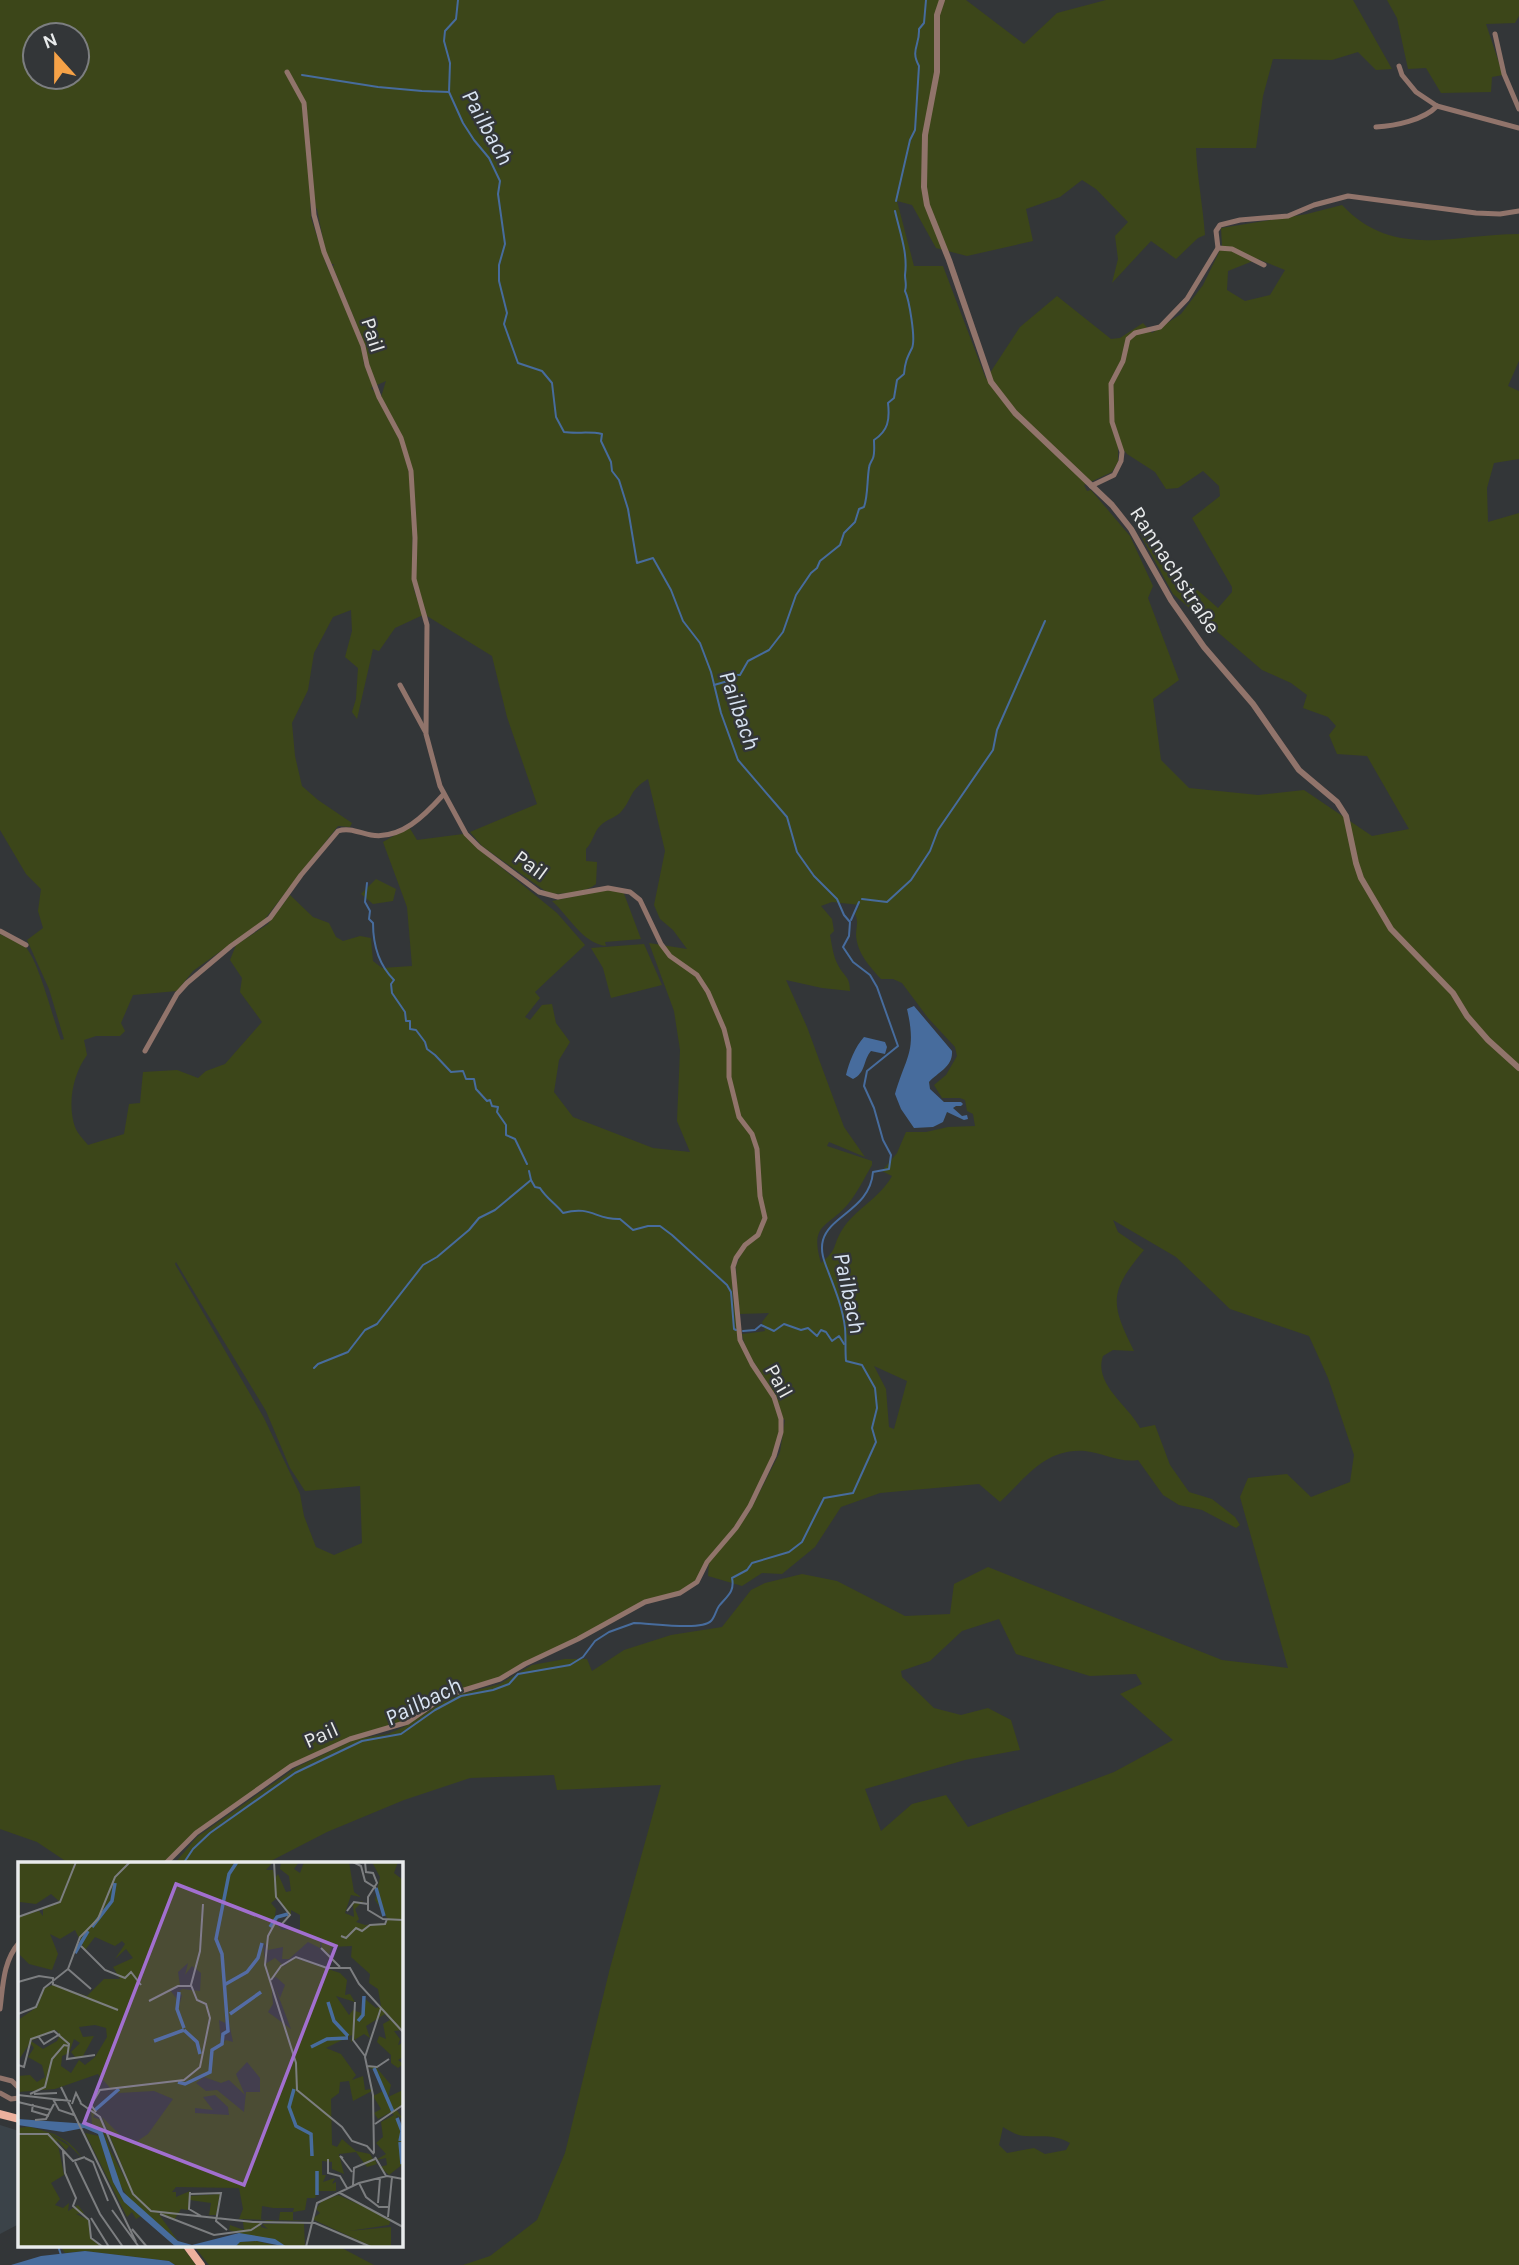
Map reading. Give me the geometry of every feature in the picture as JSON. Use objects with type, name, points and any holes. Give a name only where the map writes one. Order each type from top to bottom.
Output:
[{"type":"main road","points":[[0,2114],[18,2119]]},
{"type":"main road","points":[[188,2248],[201,2265]]},
{"type":"street","name":"Rannachstraße","points":[[942,0],[937,15],[936,80],[925,135],[923,162],[927,205],[991,382],[1015,413],[1091,486],[1131,529],[1171,600],[1214,661],[1252,704],[1298,770],[1337,802],[1346,816],[1362,878],[1391,929],[1453,993],[1467,1016],[1488,1040],[1519,1068]]},
{"type":"street","points":[[1495,34],[1504,74],[1519,109]]},
{"type":"street","points":[[1399,66],[1402,75],[1416,92],[1437,106],[1519,128]]},
{"type":"street","name":"Pail","points":[[287,72],[304,103],[314,215],[324,252],[363,346],[379,397],[401,438],[411,471],[415,538],[414,579],[427,625],[426,734]]},
{"type":"street","points":[[1376,127],[1414,118],[1437,106]]},
{"type":"street","points":[[1091,486],[1114,475],[1121,461],[1121,450],[1112,422],[1111,384],[1123,361],[1128,339],[1135,333],[1160,327],[1192,291],[1218,248],[1216,232],[1220,225],[1240,220],[1288,216],[1314,205],[1348,196],[1476,213],[1500,214],[1519,211]]},
{"type":"street","points":[[1218,248],[1232,249],[1264,265]]},
{"type":"street","name":"Pail","points":[[167,1862],[196,1833],[291,1766],[350,1739],[408,1721],[445,1696],[500,1679],[645,1602],[690,1588],[701,1577],[707,1562],[736,1528],[750,1506],[779,1440],[780,1419],[774,1398],[740,1340],[734,1290],[733,1267],[736,1258],[745,1245],[758,1235],[765,1218],[760,1196],[757,1149],[752,1134],[739,1117],[729,1077],[729,1049],[724,1029],[708,992],[697,975],[670,956],[661,944],[640,900],[630,892],[608,888],[558,897],[539,892],[472,840],[443,795],[433,768],[426,734],[400,685]]},
{"type":"street","points":[[145,1051],[177,994],[187,982],[270,918],[313,859],[338,831],[347,829],[373,835],[391,834],[424,815],[443,795]]},
{"type":"street","points":[[0,931],[26,945]]},
{"type":"street","points":[[0,2009],[4,1972],[18,1944]]},
{"type":"street","points":[[0,2078],[12,2081],[18,2087]]},
{"type":"street","points":[[0,2093],[11,2099],[18,2098]]},
{"type":"shaded area","points":[[0,2125],[18,2131],[18,2225],[0,2234]]},
{"type":"green space","points":[[0,0],[966,0],[1024,44],[1057,13],[1106,0],[1353,0],[1392,69],[1376,70],[1358,52],[1332,60],[1273,59],[1263,96],[1256,148],[1196,148],[1205,235],[1198,238],[1176,259],[1151,241],[1112,283],[1118,259],[1115,236],[1128,222],[1096,189],[1082,180],[1060,197],[1026,209],[1033,241],[967,256],[936,248],[912,205],[897,201],[914,266],[943,266],[986,379],[1020,327],[1057,296],[1111,339],[1120,338],[1143,323],[1152,333],[1181,314],[1203,285],[1222,246],[1221,228],[1307,214],[1342,205],[1362,222],[1382,233],[1403,238],[1425,240],[1519,234],[1519,361],[1508,386],[1519,391],[1519,459],[1494,463],[1487,488],[1488,522],[1519,513],[1519,2265],[463,2265],[490,2256],[537,2220],[565,2153],[610,1968],[661,1785],[557,1790],[554,1775],[470,1778],[404,1800],[327,1832],[269,1862],[176,1862],[197,1837],[297,1767],[356,1739],[388,1734],[404,1727],[450,1697],[500,1684],[532,1665],[565,1659],[587,1659],[592,1671],[624,1650],[671,1635],[722,1627],[751,1590],[765,1583],[802,1574],[837,1581],[905,1616],[950,1614],[954,1584],[988,1567],[1222,1660],[1288,1668],[1240,1497],[1248,1478],[1287,1474],[1311,1497],[1350,1482],[1354,1455],[1328,1378],[1309,1336],[1230,1309],[1176,1257],[1113,1220],[1118,1232],[1144,1250],[1124,1277],[1117,1298],[1117,1309],[1134,1351],[1113,1350],[1103,1356],[1103,1376],[1140,1428],[1155,1425],[1170,1465],[1189,1492],[1212,1499],[1235,1517],[1240,1525],[1236,1528],[1202,1510],[1179,1505],[1163,1495],[1138,1460],[1071,1451],[1058,1454],[1037,1466],[1000,1502],[979,1484],[880,1493],[841,1507],[815,1547],[782,1574],[762,1573],[742,1586],[708,1576],[709,1562],[749,1513],[780,1452],[785,1420],[781,1418],[779,1440],[750,1506],[736,1528],[707,1562],[701,1577],[690,1588],[645,1602],[500,1679],[445,1696],[408,1722],[350,1739],[291,1766],[196,1833],[167,1862],[67,1862],[37,1842],[0,1829],[0,934],[25,946],[30,954],[41,977],[61,1040],[64,1039],[49,989],[27,940],[43,928],[38,911],[41,889],[26,874],[0,830]],"holes":[[[310,203],[317,209],[328,264],[334,264],[377,385],[386,381],[381,397],[397,426],[410,462],[416,512],[415,579],[427,616],[492,656],[507,717],[537,804],[470,832],[482,846],[548,893],[580,891],[596,884],[597,862],[586,861],[586,849],[597,830],[620,813],[637,787],[648,779],[665,851],[654,905],[660,919],[673,930],[687,949],[649,943],[674,1011],[680,1050],[677,1121],[690,1152],[653,1148],[573,1117],[554,1092],[559,1060],[570,1042],[556,1023],[552,1004],[542,1005],[530,1020],[525,1017],[540,998],[535,992],[585,945],[557,913],[463,834],[417,840],[409,827],[383,842],[407,907],[412,966],[382,968],[373,961],[371,938],[360,936],[343,941],[336,937],[329,923],[313,917],[290,895],[268,924],[236,945],[230,960],[242,978],[240,992],[262,1022],[225,1064],[206,1071],[198,1078],[177,1070],[143,1072],[140,1103],[129,1104],[124,1134],[88,1145],[75,1127],[72,1099],[78,1071],[87,1055],[84,1040],[96,1036],[120,1036],[125,1031],[121,1023],[133,995],[177,991],[193,971],[264,920],[338,826],[350,827],[352,823],[302,786],[295,756],[292,723],[308,690],[314,653],[333,617],[351,610],[352,631],[345,657],[358,668],[356,699],[352,712],[357,719],[373,649],[379,651],[395,628],[423,615],[412,577],[413,507],[409,473],[399,436],[371,388],[373,386],[364,364],[362,346],[326,264],[311,218]],[[1258,259],[1285,270],[1270,295],[1245,301],[1227,290],[1228,271]],[[1118,443],[1127,454],[1155,472],[1166,489],[1178,488],[1203,471],[1219,486],[1220,496],[1192,518],[1232,587],[1232,592],[1218,608],[1176,571],[1156,535],[1140,534],[1173,594],[1262,670],[1291,683],[1307,695],[1303,708],[1328,717],[1336,726],[1329,735],[1337,754],[1367,756],[1409,829],[1372,836],[1304,790],[1258,795],[1189,788],[1161,760],[1153,699],[1179,680],[1148,598],[1153,586],[1130,536],[1084,485],[1112,472],[1118,462]],[[832,902],[860,905],[855,914],[857,942],[861,954],[881,979],[893,979],[902,983],[928,1018],[955,1047],[957,1056],[946,1075],[934,1085],[942,1098],[965,1100],[967,1111],[973,1114],[975,1126],[906,1132],[897,1153],[882,1171],[892,1176],[887,1184],[847,1223],[833,1250],[821,1263],[817,1240],[822,1227],[848,1204],[872,1165],[872,1161],[827,1146],[829,1142],[865,1157],[844,1127],[807,1027],[786,980],[850,991],[848,979],[834,954],[830,935],[834,931],[832,919],[821,906]],[[759,1235],[743,1250],[736,1266],[738,1314],[769,1313],[762,1322],[765,1331],[742,1334],[748,1351],[774,1397],[747,1355],[734,1307],[732,1279],[736,1258],[740,1251]],[[176,1262],[266,1411],[290,1468],[305,1491],[360,1486],[362,1543],[334,1555],[316,1547],[304,1516],[300,1494],[264,1418]],[[874,1366],[907,1381],[894,1429],[889,1427],[886,1389]],[[999,1619],[1016,1654],[1090,1676],[1136,1674],[1142,1684],[1120,1694],[1173,1740],[1114,1772],[968,1827],[946,1795],[912,1804],[881,1831],[865,1789],[965,1760],[1020,1750],[1011,1720],[988,1708],[961,1715],[934,1708],[902,1677],[901,1671],[930,1661],[962,1631]],[[1003,2127],[1019,2135],[1053,2137],[1070,2143],[1066,2150],[1045,2154],[1034,2148],[1007,2153],[999,2145]]]},
{"type":"green space","points":[[1387,0],[1519,0],[1519,16],[1515,23],[1486,24],[1503,75],[1492,77],[1491,92],[1441,93],[1426,68],[1408,69],[1397,18]]},
{"type":"green space","points":[[376,879],[396,889],[393,901],[373,904],[361,894]]},
{"type":"green space","points":[[605,890],[623,891],[641,939],[605,942],[606,946],[597,944],[583,934],[552,901]]},
{"type":"green space","points":[[644,944],[662,985],[611,998],[603,968],[591,948]]},
{"type":"green space","points":[[61,2248],[183,2248],[196,2265],[175,2265],[169,2261],[85,2251],[65,2253]]},
{"type":"green space","points":[[196,2248],[342,2248],[374,2265],[209,2265]]},
{"type":"water","points":[[914,1006],[952,1051],[948,1065],[929,1082],[930,1089],[944,1102],[961,1102],[961,1106],[953,1108],[962,1116],[967,1115],[968,1119],[964,1120],[947,1112],[943,1122],[933,1127],[914,1128],[901,1109],[895,1094],[910,1045],[907,1009]]},
{"type":"water","points":[[864,1037],[885,1042],[887,1047],[885,1054],[871,1051],[862,1070],[853,1079],[846,1075],[847,1070]]},
{"type":"water","points":[[85,2251],[169,2261],[175,2265],[11,2265],[41,2256]]},
{"type":"waterway","name":"Pailbach","points":[[184,1862],[193,1849],[210,1833],[295,1773],[362,1741],[401,1734],[461,1696],[509,1684],[518,1674],[570,1665],[583,1657],[595,1641],[609,1632],[634,1623],[697,1626],[711,1621],[731,1590],[732,1578],[747,1570],[752,1563],[789,1552],[802,1542],[824,1498],[853,1493],[876,1442],[872,1428],[877,1408],[875,1388],[862,1365],[846,1361],[845,1328],[822,1248],[827,1231],[865,1195],[873,1172],[889,1169],[891,1155],[864,1086],[867,1071],[898,1046],[877,987],[870,975],[853,962],[843,947],[849,936],[850,922],[837,899],[814,876],[797,852],[787,817],[738,760],[700,643],[683,621],[671,590],[653,558],[637,563],[628,509],[619,480],[612,471],[611,462],[601,441],[602,434],[564,432],[556,417],[552,383],[542,371],[518,363],[504,324],[507,313],[499,281],[499,265],[505,244],[498,194],[500,181],[489,158],[463,123],[449,92],[450,63],[444,41],[445,31],[456,19],[458,0]]},
{"type":"waterway","points":[[896,201],[910,140],[915,130],[919,66],[915,51],[919,29],[924,23],[926,0]]},
{"type":"waterway","points":[[302,75],[378,87],[449,92]]},
{"type":"waterway","points":[[714,685],[728,681],[734,675],[740,675],[748,661],[769,650],[783,632],[796,595],[820,561],[840,545],[844,533],[855,522],[859,509],[864,507],[874,440],[887,424],[888,403],[894,398],[897,380],[904,374],[913,343],[912,319],[905,291],[904,251],[895,211]]},
{"type":"waterway","points":[[862,899],[887,902],[911,880],[930,851],[938,830],[993,750],[997,730],[1045,621]]},
{"type":"waterway","points":[[367,883],[365,902],[370,911],[369,919],[373,923],[377,954],[394,980],[391,984],[392,993],[405,1012],[406,1021],[410,1021],[410,1029],[416,1030],[427,1049],[451,1072],[463,1071],[466,1079],[474,1079],[476,1089],[487,1101],[490,1100],[492,1106],[498,1107],[497,1112],[506,1125],[506,1135],[515,1139],[527,1164]]},
{"type":"waterway","points":[[851,920],[859,902]]},
{"type":"waterway","points":[[529,1171],[535,1187],[540,1188],[563,1213],[581,1211],[620,1219],[633,1230],[660,1226],[672,1235],[727,1285],[731,1292],[736,1330]]},
{"type":"waterway","points":[[314,1368],[348,1352],[365,1330],[377,1324],[423,1265],[437,1257],[479,1218],[495,1210],[531,1180]]},
{"type":"waterway","points":[[743,1331],[755,1330],[761,1325],[774,1331],[784,1324],[801,1330],[808,1328],[817,1336],[821,1330],[826,1332],[832,1341],[839,1336],[844,1344]]},
{"type":"waterway","name":"Pailbach","points":[[59,2248],[61,2255]]}]
